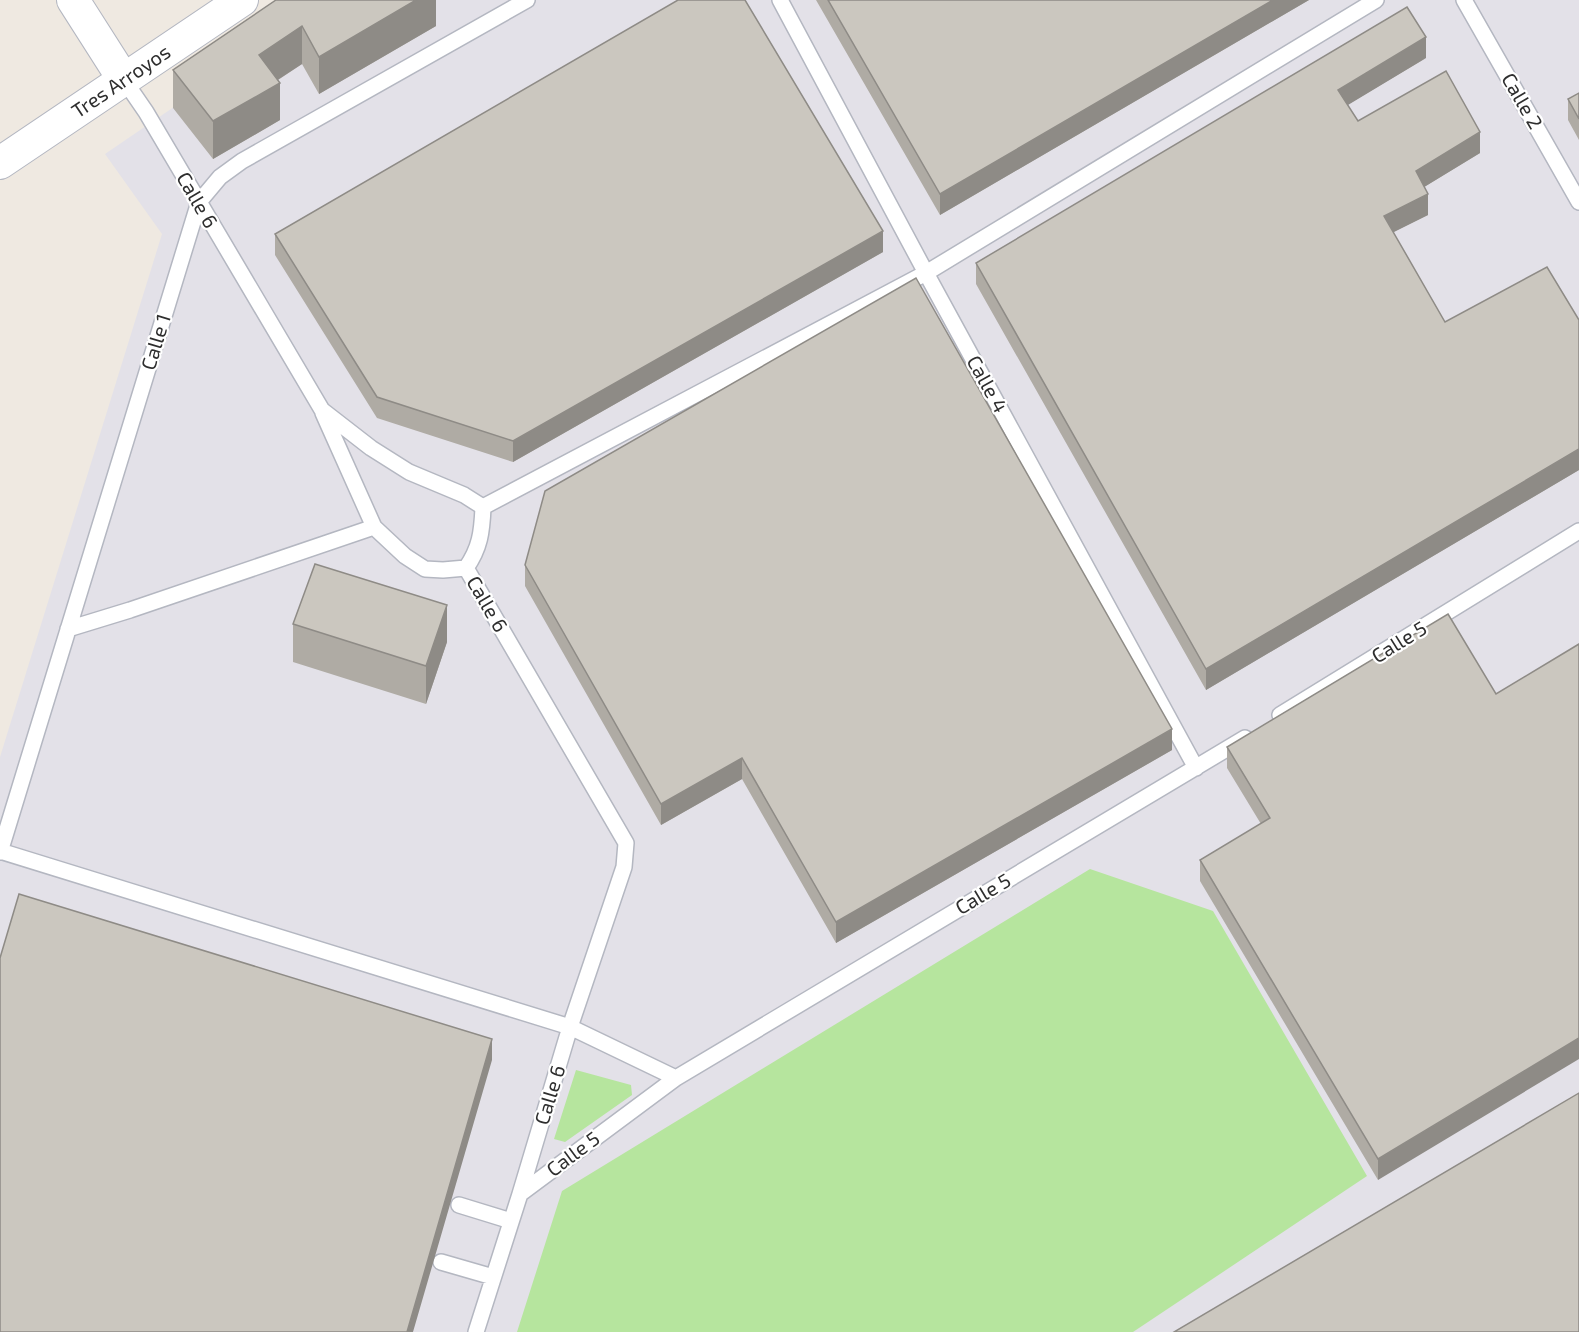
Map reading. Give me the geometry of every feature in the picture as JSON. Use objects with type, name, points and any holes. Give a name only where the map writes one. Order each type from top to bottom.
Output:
[{"type":"street","points":[[73,0],[124,80]]},
{"type":"street","name":"Tres Arroyos","points":[[0,163],[242,0]]},
{"type":"lane","name":"Calle 1","points":[[0,851],[199,202],[220,177],[242,161],[527,0]]},
{"type":"lane","name":"Calle 4","points":[[780,0],[1196,768]]},
{"type":"lane","points":[[483,507],[926,273],[1376,0]]},
{"type":"lane","name":"Calle 2","points":[[1464,0],[1579,202]]},
{"type":"lane","name":"Calle 6","points":[[124,80],[146,112],[322,410],[371,448],[409,472],[464,495],[483,507],[482,530],[474,556],[466,568],[626,843],[624,867],[570,1027],[520,1194]]},
{"type":"lane","points":[[322,410],[374,527],[405,556],[425,568],[443,570],[466,568]]},
{"type":"lane","points":[[68,628],[130,610],[374,527]]},
{"type":"lane","name":"Calle 5","points":[[520,1194],[676,1078],[1196,768],[1579,531]]},
{"type":"lane","points":[[0,851],[570,1027],[676,1078]]},
{"type":"lane","points":[[476,1332],[520,1194]]},
{"type":"lane","points":[[459,1205],[512,1221]]},
{"type":"lane","points":[[441,1262],[494,1277]]},
{"type":"shaded area","points":[[331,0],[1579,0],[1579,1118],[1217,1332],[0,1332],[0,757],[162,234],[105,154]]},
{"type":"green space","points":[[1090,869],[1213,911],[1367,1176],[1133,1332],[517,1332],[562,1191]]},
{"type":"green space","points":[[576,1070],[631,1085],[632,1095],[565,1142],[554,1139]]},
{"type":"building","points":[[276,0],[416,0],[319,57],[302,26],[259,55],[280,83],[213,121],[173,70]]},
{"type":"building","points":[[678,0],[745,0],[883,231],[513,441],[377,397],[275,234]]},
{"type":"building","points":[[828,0],[1273,0],[940,194]]},
{"type":"building","points":[[1407,7],[1426,37],[1338,90],[1358,121],[1446,71],[1480,132],[1416,171],[1428,194],[1384,216],[1445,322],[1547,267],[1579,320],[1579,449],[1206,669],[976,263]]},
{"type":"building","points":[[1579,93],[1579,119],[1568,99]]},
{"type":"building","points":[[916,278],[1172,729],[836,922],[742,758],[661,804],[525,565],[545,491]]},
{"type":"building","points":[[315,564],[447,605],[426,666],[293,624]]},
{"type":"building","points":[[1448,614],[1496,694],[1579,644],[1579,1038],[1378,1159],[1200,860],[1270,818],[1227,747]]},
{"type":"building","points":[[19,894],[492,1039],[407,1332],[0,1332],[0,958]]},
{"type":"building","points":[[1579,1093],[1579,1332],[1174,1332]]}]
